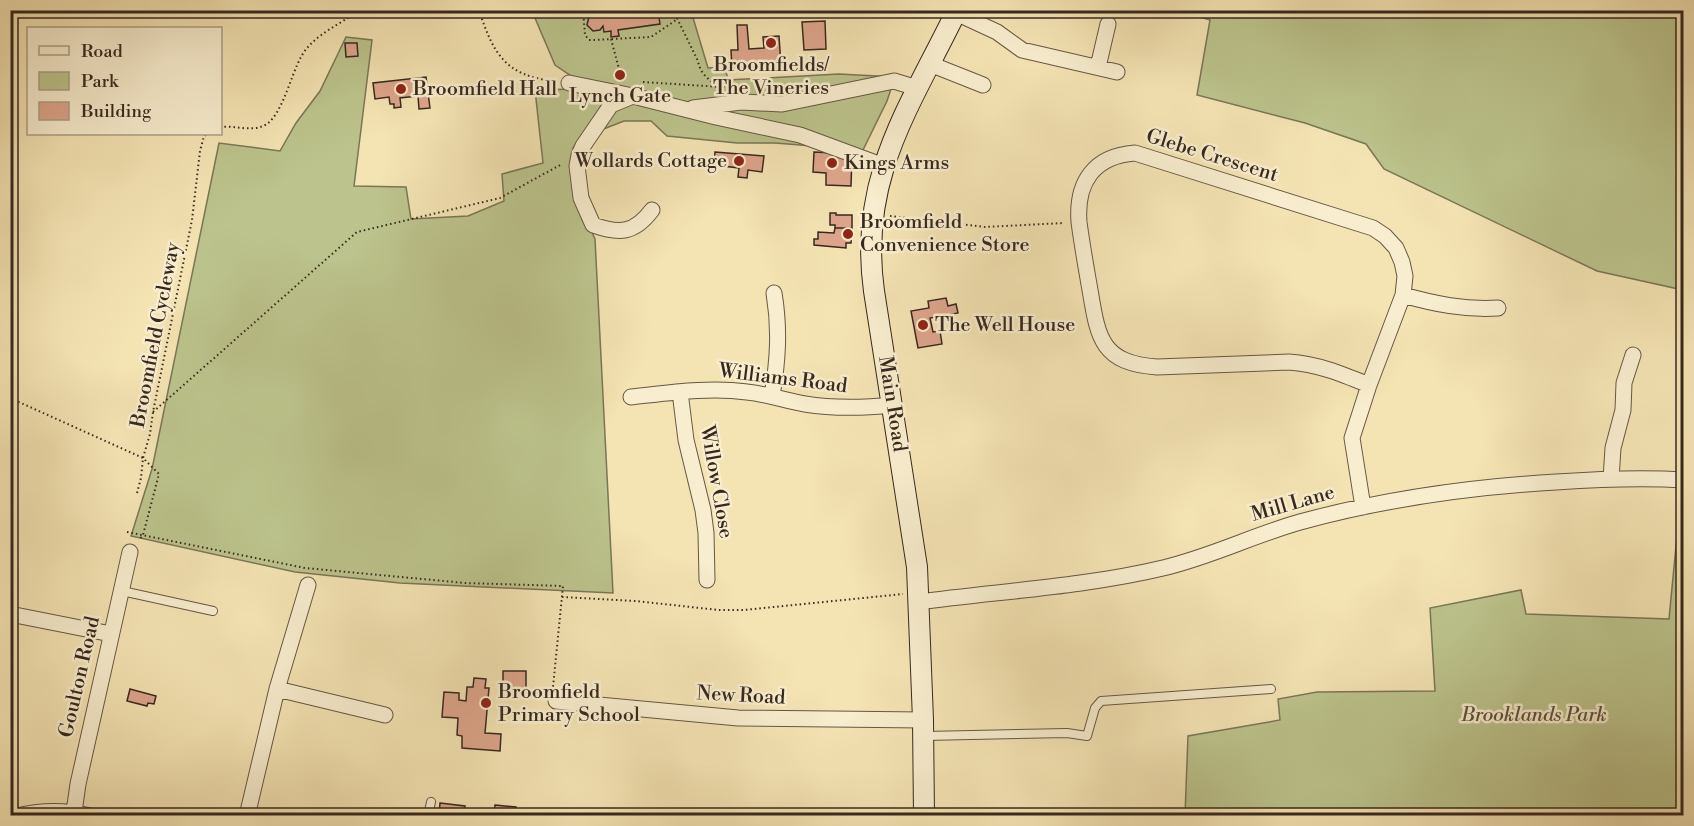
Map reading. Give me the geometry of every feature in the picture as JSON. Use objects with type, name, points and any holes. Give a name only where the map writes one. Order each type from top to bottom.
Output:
[{"type":"main road","name":"Main Road","points":[[924,816],[923,728],[913,598],[911,517],[871,269],[870,240],[873,214],[884,166],[896,132],[956,12]]},
{"type":"street","points":[[956,12],[997,32],[1022,50],[1117,72]]},
{"type":"street","points":[[1098,67],[1108,24]]},
{"type":"street","points":[[930,64],[983,85]]},
{"type":"street","points":[[688,109],[741,102],[782,104],[894,81],[917,88]]},
{"type":"street","points":[[569,83],[631,90],[716,117],[818,140]]},
{"type":"street","points":[[631,90],[611,105],[579,154],[577,166],[581,198],[593,225],[609,230],[628,231],[644,221],[652,210]]},
{"type":"street","points":[[782,104],[776,112],[778,119],[818,140],[884,166]]},
{"type":"street","name":"Glebe Crescent","points":[[1363,507],[1352,438],[1402,295],[1405,276],[1396,248],[1385,236],[1372,228],[1135,153],[1122,154],[1108,159],[1087,177],[1080,192],[1077,207],[1078,222],[1096,327],[1107,348],[1115,356],[1139,366],[1156,367],[1308,363],[1369,385]]},
{"type":"street","points":[[772,396],[778,364],[779,341],[774,293]]},
{"type":"street","points":[[1402,295],[1449,307],[1473,310],[1498,308]]},
{"type":"street","points":[[1611,478],[1613,448],[1623,410],[1624,383],[1633,355]]},
{"type":"street","name":"Williams Road","points":[[631,397],[715,390],[772,396],[802,404],[833,408],[860,409],[893,405]]},
{"type":"street","name":"Willow Close","points":[[680,392],[686,440],[704,522],[707,580]]},
{"type":"street","name":"Mill Lane","points":[[913,598],[1055,586],[1163,568],[1298,522],[1363,507],[1475,489],[1611,478],[1683,480]]},
{"type":"street","name":"Goulton Road","points":[[74,812],[78,784],[130,552]]},
{"type":"street","points":[[248,816],[277,689],[308,585]]},
{"type":"street","points":[[10,614],[111,634]]},
{"type":"street","points":[[277,689],[385,715]]},
{"type":"street","name":"New Road","points":[[556,701],[738,718],[923,728]]},
{"type":"street","points":[[18,815],[34,811],[74,812],[90,816]]},
{"type":"lane","points":[[122,591],[213,610]]},
{"type":"lane","points":[[923,728],[1067,733],[1087,736],[1095,708],[1101,701],[1270,689]]},
{"type":"lane","points":[[428,816],[431,802]]},
{"type":"lane","points":[[10,803],[18,815]]},
{"type":"path","points":[[222,127],[251,129],[266,124],[277,112],[301,55],[316,39],[351,16],[356,10]]},
{"type":"path","points":[[479,10],[493,48],[501,60],[520,73],[543,80],[569,83]]},
{"type":"path","points":[[583,10],[585,35],[589,40],[651,37],[677,19]]},
{"type":"path","points":[[673,10],[698,61],[700,70],[706,77],[732,90]]},
{"type":"path","points":[[611,39],[631,90],[722,87]]},
{"type":"path","name":"Broomfield Cycleway","points":[[143,535],[159,474],[143,458],[150,434],[192,220],[200,151],[206,135]]},
{"type":"path","points":[[153,412],[357,232],[500,198],[579,154]]},
{"type":"path","points":[[873,214],[985,227],[1078,222]]},
{"type":"path","points":[[10,398],[143,458],[137,493]]},
{"type":"path","points":[[127,532],[305,568],[465,583],[563,586],[552,693],[556,701]]},
{"type":"path","points":[[562,597],[636,601],[718,610],[913,598]]},
{"type":"green space","points":[[1199,10],[1683,11],[1683,290],[1597,271],[1384,169],[1366,144],[1305,123],[1197,95],[1210,20],[1197,16]]},
{"type":"green space","points":[[532,11],[691,11],[708,68],[725,67],[728,80],[839,74],[895,77],[887,101],[863,150],[775,143],[737,143],[667,136],[651,121],[624,121],[583,137],[573,148],[579,204],[595,239],[613,593],[400,583],[295,572],[131,536],[152,469],[219,143],[280,151],[296,123],[320,91],[346,37],[372,40],[354,186],[406,187],[411,219],[468,216],[504,201],[502,174],[543,163],[535,90],[575,89],[574,78],[555,65]]},
{"type":"green space","name":"Brooklands Park","points":[[1681,494],[1684,494],[1683,815],[1185,815],[1188,736],[1280,720],[1278,699],[1317,692],[1435,691],[1430,608],[1521,590],[1526,614],[1669,619]]},
{"type":"building","points":[[600,10],[658,10],[660,24],[618,30],[619,36],[611,37],[611,31],[604,32],[603,26],[600,30],[593,31],[587,25],[589,16],[595,14],[601,16]]},
{"type":"building","points":[[825,21],[826,49],[804,50],[802,22]]},
{"type":"building","name":"Broomfields/ The Vineries","points":[[737,25],[747,25],[749,49],[764,48],[763,37],[779,36],[781,65],[732,68],[731,50],[738,50]]},
{"type":"building","points":[[345,43],[357,43],[358,56],[346,57]]},
{"type":"building","name":"Lynch Gate","points":[[623,70],[625,78],[618,80],[616,71]]},
{"type":"building","name":"Broomfield Hall","points":[[426,77],[430,108],[419,109],[418,96],[400,98],[401,107],[394,108],[394,104],[390,104],[389,97],[375,99],[373,83]]},
{"type":"building","name":"Wollards Cottage","points":[[715,152],[764,156],[762,172],[748,170],[747,178],[738,177],[739,168],[714,165]]},
{"type":"building","name":"Kings Arms","points":[[814,152],[852,154],[851,186],[826,185],[826,173],[813,172]]},
{"type":"building","points":[[830,213],[852,215],[852,228],[835,228],[835,225],[830,225]]},
{"type":"building","points":[[835,228],[852,228],[851,243],[846,243],[846,248],[814,245],[814,239],[818,239],[818,232],[834,233]]},
{"type":"building","name":"The Well House","points":[[946,298],[948,306],[956,304],[958,313],[930,318],[933,332],[940,331],[942,344],[918,348],[911,311],[929,308],[928,301]]},
{"type":"building","points":[[503,671],[526,671],[526,691],[513,691],[513,687],[503,687]]},
{"type":"building","points":[[474,678],[486,679],[485,688],[489,688],[485,733],[501,734],[500,751],[462,748],[462,736],[457,735],[458,718],[442,717],[444,692],[459,693],[459,700],[466,701],[467,687],[473,687]]},
{"type":"building","points":[[130,689],[156,696],[154,704],[148,703],[147,706],[127,701]]},
{"type":"building","points":[[440,803],[465,806],[464,816],[439,816]]},
{"type":"building","points":[[495,805],[516,807],[515,816],[494,816]]},
{"type":"place","name":"Broomfields/ The Vineries","points":[[771,43]]},
{"type":"place","name":"Lynch Gate","points":[[620,75]]},
{"type":"place","name":"Broomfield Hall","points":[[401,89]]},
{"type":"place","name":"Wollards Cottage","points":[[739,161]]},
{"type":"place","name":"Kings Arms","points":[[832,163]]},
{"type":"place","name":"Broomfield Convenience Store","points":[[848,234]]},
{"type":"place","name":"The Well House","points":[[923,325]]},
{"type":"place","name":"Broomfield Primary School","points":[[486,703]]}]
